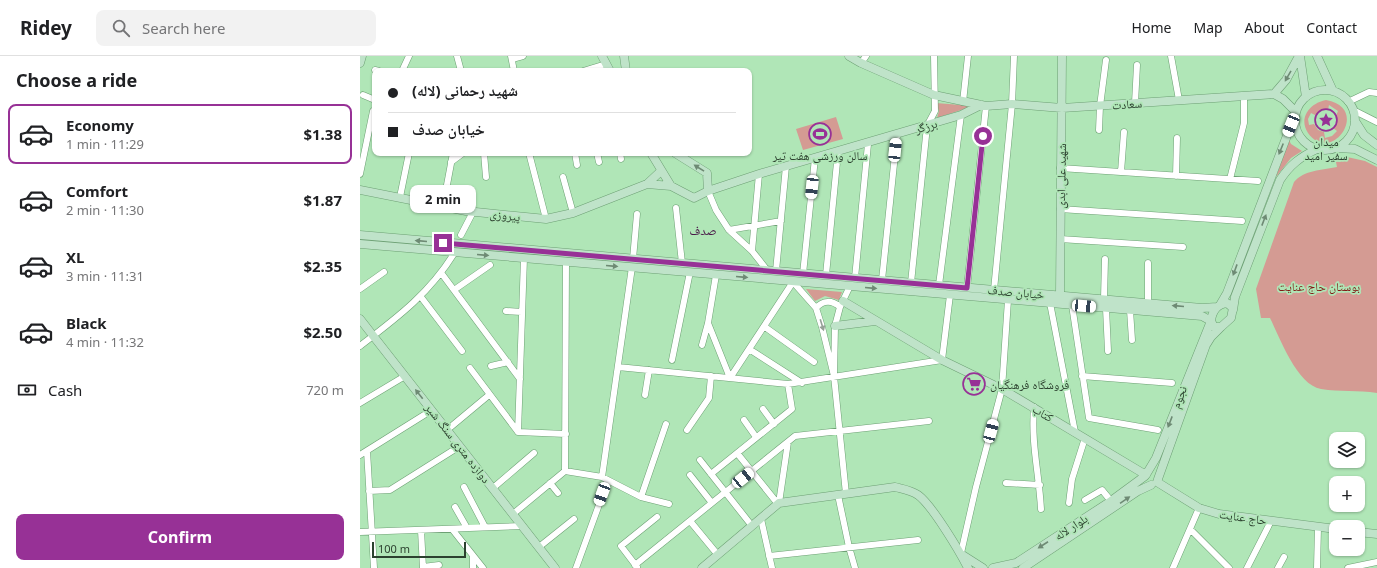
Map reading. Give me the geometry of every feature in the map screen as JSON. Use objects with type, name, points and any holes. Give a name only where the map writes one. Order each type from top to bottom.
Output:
[{"type":"main road","points":[[360,63],[362,56]]},
{"type":"main road","points":[[602,56],[608,68]]},
{"type":"main road","points":[[624,56],[626,68]]},
{"type":"main road","points":[[849,56],[861,63],[934,95],[984,106]]},
{"type":"main road","name":"شهید علی ابدی","points":[[1060,295],[1062,56]]},
{"type":"main road","points":[[1296,112],[1283,99],[1274,94],[1286,80],[1299,56]]},
{"type":"main road","points":[[1299,56],[1306,97]]},
{"type":"main road","points":[[1316,56],[1333,91]]},
{"type":"main road","points":[[1218,306],[1227,293],[1296,112],[1306,97],[1314,92],[1323,90],[1333,91],[1341,95],[1353,110],[1355,119],[1364,135],[1377,145]]},
{"type":"main road","name":"سعادت","points":[[984,106],[1012,104],[1062,108],[1274,94]]},
{"type":"main road","name":"برزگر","points":[[671,186],[694,198],[708,191],[760,174],[868,144],[961,115],[984,106]]},
{"type":"main road","points":[[1296,112],[1296,131],[1301,139],[1317,150]]},
{"type":"main road","points":[[1233,310],[1236,297],[1280,180],[1289,166],[1301,156],[1317,150],[1335,148],[1344,144],[1350,137],[1354,128],[1355,119]]},
{"type":"main road","points":[[1335,148],[1355,149],[1377,160]]},
{"type":"main road","points":[[652,156],[671,186]]},
{"type":"main road","points":[[680,156],[707,173],[708,191]]},
{"type":"main road","points":[[647,184],[661,171]]},
{"type":"main road","points":[[647,184],[671,186]]},
{"type":"main road","name":"پیروزی","points":[[360,190],[473,212],[546,219],[573,213],[647,184]]},
{"type":"main road","name":"خیابان صدف","points":[[360,236],[633,263],[716,275],[1202,316],[1211,321],[1214,327],[1221,327]]},
{"type":"main road","name":"خیابان صدف","points":[[360,244],[566,262],[682,263],[1148,303],[1218,306],[1229,303],[1233,310]]},
{"type":"main road","name":"کتاب","points":[[842,304],[875,321],[942,360],[1002,388],[1146,475]]},
{"type":"main road","name":"نجوم","points":[[1146,475],[1156,458],[1218,306]]},
{"type":"main road","name":"نجوم","points":[[1155,482],[1206,345],[1211,337],[1231,318],[1233,310]]},
{"type":"main road","name":"دوازده متری سنگ شیر","points":[[360,319],[555,568]]},
{"type":"main road","points":[[835,326],[875,321]]},
{"type":"main road","points":[[1146,475],[1146,482],[1155,482]]},
{"type":"main road","name":"بلوار لاله","points":[[986,568],[1016,563],[1111,501],[1146,475]]},
{"type":"main road","name":"بلوار لاله","points":[[1023,568],[1155,482]]},
{"type":"main road","name":"حاج عنایت","points":[[1155,482],[1199,508],[1219,514],[1329,528]]},
{"type":"main road","points":[[702,568],[779,504],[895,487],[913,492],[926,502],[960,553],[968,568]]},
{"type":"main road","points":[[1365,533],[1377,534]]},
{"type":"main road","points":[[960,553],[982,568]]},
{"type":"street","points":[[403,68],[409,56]]},
{"type":"street","points":[[457,56],[460,68]]},
{"type":"street","points":[[513,68],[511,57],[523,56]]},
{"type":"street","points":[[861,63],[866,56]]},
{"type":"street","points":[[911,283],[927,126],[936,111],[934,95],[934,56]]},
{"type":"street","points":[[963,102],[968,56]]},
{"type":"street","points":[[994,290],[1012,104],[1014,56]]},
{"type":"street","points":[[1171,56],[1179,100]]},
{"type":"street","points":[[1100,130],[1100,106],[1106,60]]},
{"type":"street","points":[[1135,103],[1137,65]]},
{"type":"street","points":[[1348,102],[1369,92],[1377,93]]},
{"type":"street","points":[[363,95],[372,99]]},
{"type":"street","points":[[1230,179],[1244,123],[1244,96]]},
{"type":"street","points":[[967,288],[984,106]]},
{"type":"street","points":[[1353,110],[1377,122]]},
{"type":"street","points":[[360,174],[372,111]]},
{"type":"street","points":[[939,285],[961,115]]},
{"type":"street","points":[[1121,172],[1124,132]]},
{"type":"street","points":[[882,280],[897,135]]},
{"type":"street","points":[[1176,176],[1177,138]]},
{"type":"street","points":[[855,278],[868,144]]},
{"type":"street","points":[[826,275],[838,152]]},
{"type":"street","points":[[400,197],[408,156]]},
{"type":"street","points":[[442,206],[453,156]]},
{"type":"street","points":[[452,162],[459,156]]},
{"type":"street","points":[[484,156],[486,177]]},
{"type":"street","points":[[530,156],[546,219]]},
{"type":"street","points":[[575,156],[576,165]]},
{"type":"street","points":[[598,156],[599,162]]},
{"type":"street","points":[[803,274],[815,158]]},
{"type":"street","points":[[776,271],[786,166]]},
{"type":"street","points":[[1060,168],[1258,181]]},
{"type":"street","points":[[752,251],[760,174]]},
{"type":"street","points":[[563,177],[573,213]]},
{"type":"street","points":[[708,191],[716,210],[730,230],[752,251],[767,270]]},
{"type":"street","points":[[676,208],[682,263]]},
{"type":"street","points":[[1060,210],[1242,221]]},
{"type":"street","points":[[461,235],[473,212]]},
{"type":"street","points":[[576,568],[605,478],[618,367],[633,263],[637,214]]},
{"type":"street","points":[[730,230],[781,221]]},
{"type":"street","points":[[1060,239],[1183,247]]},
{"type":"street","points":[[360,346],[421,297],[442,274],[455,252]]},
{"type":"street","points":[[518,432],[524,258]]},
{"type":"street","points":[[1104,299],[1105,259]]},
{"type":"street","points":[[565,471],[566,262]]},
{"type":"street","points":[[1148,263],[1148,303]]},
{"type":"street","points":[[454,290],[490,265]]},
{"type":"street","points":[[360,289],[384,272]]},
{"type":"street","points":[[672,360],[690,272]]},
{"type":"street","points":[[442,274],[520,379]]},
{"type":"street","points":[[702,345],[708,323],[716,275]]},
{"type":"street","points":[[730,378],[765,327],[793,282],[816,308],[834,376]]},
{"type":"street","points":[[850,286],[835,326],[834,376],[842,495],[849,548],[855,568]]},
{"type":"street","points":[[618,367],[788,384],[942,360],[950,295]]},
{"type":"street","points":[[421,297],[462,351]]},
{"type":"street","points":[[960,553],[1002,388],[1008,300]]},
{"type":"street","points":[[816,308],[819,304],[828,301],[842,304]]},
{"type":"street","points":[[1050,303],[1075,432]]},
{"type":"street","points":[[1072,305],[1089,418],[1158,430]]},
{"type":"street","points":[[1106,308],[1108,351]]},
{"type":"street","points":[[1130,310],[1132,340]]},
{"type":"street","points":[[506,311],[522,312]]},
{"type":"street","points":[[708,323],[730,378]]},
{"type":"street","points":[[765,327],[814,362]]},
{"type":"street","points":[[750,349],[802,383]]},
{"type":"street","points":[[491,366],[508,362]]},
{"type":"street","points":[[470,368],[518,432],[566,434]]},
{"type":"street","points":[[645,395],[650,370]]},
{"type":"street","points":[[360,403],[405,376]]},
{"type":"street","points":[[688,430],[709,398],[711,376]]},
{"type":"street","points":[[1082,376],[1172,383]]},
{"type":"street","points":[[711,474],[792,409],[788,384]]},
{"type":"street","points":[[447,430],[489,395]]},
{"type":"street","points":[[1034,407],[1033,444],[1040,485],[1041,509]]},
{"type":"street","points":[[763,409],[774,424]]},
{"type":"street","points":[[360,455],[432,410]]},
{"type":"street","points":[[744,420],[756,437]]},
{"type":"street","points":[[657,517],[621,546],[637,567],[690,521],[795,436],[839,433],[930,422]]},
{"type":"street","points":[[641,498],[666,424]]},
{"type":"street","points":[[1069,503],[1072,479],[1085,438]]},
{"type":"street","points":[[779,504],[788,442]]},
{"type":"street","points":[[369,491],[390,490],[460,446]]},
{"type":"street","points":[[367,451],[374,568]]},
{"type":"street","points":[[493,488],[534,453]]},
{"type":"street","points":[[737,453],[779,504]]},
{"type":"street","points":[[700,460],[752,526]]},
{"type":"street","points":[[513,514],[565,471],[605,478],[641,498],[669,504]]},
{"type":"street","points":[[690,475],[712,503]]},
{"type":"street","points":[[550,483],[558,493]]},
{"type":"street","points":[[1006,483],[1040,485]]},
{"type":"street","points":[[464,487],[485,527]]},
{"type":"street","points":[[1085,500],[1102,490],[1111,501]]},
{"type":"street","points":[[455,507],[467,528]]},
{"type":"street","points":[[1173,568],[1199,508]]},
{"type":"street","points":[[539,547],[574,519]]},
{"type":"street","points":[[761,519],[772,568]]},
{"type":"street","points":[[690,521],[718,555]]},
{"type":"street","points":[[1247,568],[1271,521]]},
{"type":"street","points":[[360,532],[522,526]]},
{"type":"street","points":[[1317,568],[1318,527]]},
{"type":"street","points":[[452,529],[483,568]]},
{"type":"street","points":[[1190,529],[1229,568]]},
{"type":"street","points":[[421,530],[423,567],[439,565]]},
{"type":"street","points":[[769,556],[918,540]]},
{"type":"street","points":[[472,555],[473,568]]},
{"type":"street","points":[[1278,568],[1284,557]]},
{"type":"street","points":[[1348,568],[1377,562]]},
{"type":"green space","points":[[1326,100],[1339,105],[1346,113],[1347,123],[1343,132],[1336,139],[1327,143],[1317,141],[1308,133],[1304,122],[1307,112],[1315,104]],"holes":[[[1329,105],[1338,111],[1333,128],[1337,131],[1332,136],[1325,138],[1324,132],[1318,130],[1314,124],[1309,125],[1308,119],[1311,113],[1315,115],[1321,111],[1328,110]]]},
{"type":"green space","points":[[936,103],[973,106],[937,118],[939,111]]},
{"type":"green space","name":"سالن ورزشی هفت تیر","points":[[836,117],[843,139],[803,150],[796,129]]},
{"type":"green space","points":[[1289,140],[1291,144],[1302,151],[1291,158],[1276,177]]},
{"type":"green space","name":"بوستان حاج عنایت","points":[[1347,157],[1365,161],[1377,167],[1377,393],[1321,389],[1312,386],[1304,379],[1290,360],[1270,318],[1261,318],[1256,289],[1294,182],[1298,178],[1308,173],[1337,167],[1336,162]]},
{"type":"green space","points":[[806,289],[842,292],[839,300],[825,296],[815,301]]},
{"type":"shaded area","points":[[1321,113],[1327,113],[1332,118],[1330,127],[1327,129],[1321,129],[1316,124],[1316,118]]},
{"type":"place","name":"میدان سفیر امید","points":[[1326,120]]},
{"type":"place","name":"سالن ورزشی هفت تیر","points":[[820,134]]},
{"type":"place","name":"فروشگاه فرهنگیان","points":[[974,384]]},
{"type":"district","name":"صدف","points":[[703,230]]},
{"type":"route","points":[[443,243],[967,288],[983,136]]}]
